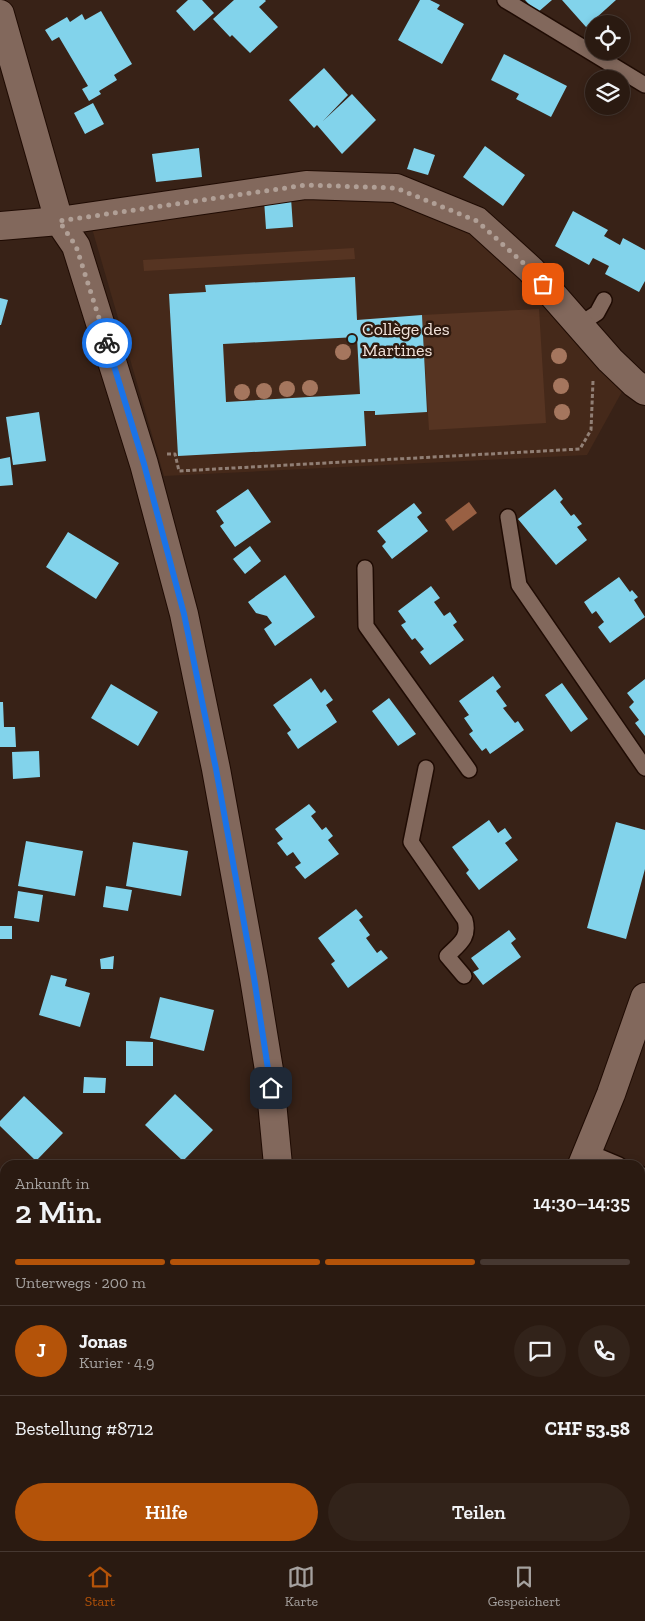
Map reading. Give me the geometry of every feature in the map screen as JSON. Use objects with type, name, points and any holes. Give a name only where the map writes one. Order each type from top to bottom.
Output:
[{"type":"street","points":[[0,14],[59,221],[76,246],[99,317],[144,464],[184,614],[216,769],[254,978],[269,1070],[278,1160]]},
{"type":"street","points":[[0,226],[59,221],[306,185],[396,188],[477,221],[531,270],[610,360],[645,391]]},
{"type":"street","points":[[585,1158],[611,1094],[645,997]]},
{"type":"lane","points":[[504,0],[645,85]]},
{"type":"lane","points":[[580,324],[597,313],[604,300]]},
{"type":"lane","points":[[508,517],[519,585],[645,768]]},
{"type":"lane","points":[[365,568],[366,626],[469,770]]},
{"type":"lane","points":[[426,768],[411,842],[465,920],[467,932],[464,939],[447,956],[464,976]]},
{"type":"path","points":[[158,454],[175,454],[179,471],[580,449],[591,430],[593,378],[610,360]]},
{"type":"shaded area","name":"Collège des Martines","points":[[364,193],[433,210],[490,242],[624,388],[587,455],[164,476],[91,225],[199,210]]},
{"type":"shaded area","points":[[354,248],[355,259],[144,271],[143,260]]},
{"type":"shaded area","points":[[539,309],[546,423],[429,430],[422,315]]},
{"type":"shaded area","points":[[469,502],[477,513],[453,531],[445,520]]},
{"type":"building","points":[[188,0],[202,0],[214,13],[194,31],[176,11]]},
{"type":"building","points":[[234,0],[265,0],[259,7],[278,27],[250,53],[232,35],[230,37],[213,19]]},
{"type":"building","points":[[420,0],[430,0],[440,5],[437,9],[464,24],[442,64],[398,40]]},
{"type":"building","points":[[525,0],[552,0],[537,13]]},
{"type":"building","points":[[562,0],[616,0],[599,15],[585,15],[585,26]]},
{"type":"building","points":[[101,11],[132,64],[114,75],[117,80],[99,91],[101,94],[89,101],[82,89],[88,86],[59,37],[52,41],[45,30],[67,17],[70,22],[82,14],[85,20]]},
{"type":"building","points":[[504,54],[567,86],[551,117],[516,99],[519,94],[491,80]]},
{"type":"building","points":[[324,68],[348,95],[323,121],[352,94],[376,120],[342,154],[317,125],[314,128],[289,100]]},
{"type":"building","points":[[93,103],[104,124],[85,134],[74,113]]},
{"type":"building","points":[[485,146],[525,175],[503,206],[463,177]]},
{"type":"building","points":[[199,148],[202,177],[156,182],[152,154]]},
{"type":"building","points":[[414,148],[435,155],[428,175],[407,169]]},
{"type":"building","points":[[291,198],[293,227],[266,229],[264,200]]},
{"type":"building","points":[[573,211],[608,230],[604,236],[620,245],[623,238],[645,250],[645,281],[639,292],[605,274],[609,266],[593,258],[589,265],[555,246]]},
{"type":"building","points":[[355,277],[357,320],[422,315],[427,412],[375,415],[375,411],[364,411],[366,446],[178,456],[169,294],[206,292],[205,285]],"holes":[[[357,337],[360,394],[226,402],[223,344]]]},
{"type":"building","points":[[0,298],[8,300],[1,325],[0,325]]},
{"type":"building","points":[[39,412],[46,461],[13,465],[6,417]]},
{"type":"building","points":[[10,457],[13,485],[0,486],[0,459]]},
{"type":"building","points":[[248,489],[271,522],[235,547],[220,526],[224,523],[216,511]]},
{"type":"building","points":[[555,489],[563,499],[560,502],[571,516],[574,514],[582,524],[577,527],[587,540],[556,565],[518,519]]},
{"type":"building","points":[[414,503],[422,513],[417,517],[428,531],[392,559],[382,546],[386,542],[377,531]]},
{"type":"building","points":[[68,532],[119,563],[96,599],[46,567]]},
{"type":"building","points":[[250,546],[261,561],[245,574],[233,559]]},
{"type":"building","points":[[285,575],[315,617],[275,646],[264,629],[272,623],[267,616],[256,613],[248,602]]},
{"type":"building","points":[[619,577],[630,592],[632,590],[638,597],[634,600],[645,617],[610,643],[598,627],[604,622],[596,611],[592,614],[584,602]]},
{"type":"building","points":[[431,586],[440,598],[434,602],[444,616],[450,612],[457,622],[453,625],[464,640],[430,665],[420,652],[424,649],[415,638],[412,640],[401,625],[406,622],[398,611]]},
{"type":"building","points":[[493,676],[501,687],[496,691],[507,706],[503,708],[515,723],[518,721],[524,730],[490,754],[486,748],[482,751],[469,734],[473,731],[464,718],[469,715],[459,701]]},
{"type":"building","points":[[311,678],[321,693],[325,689],[333,700],[326,705],[337,722],[298,749],[287,733],[291,730],[273,705]]},
{"type":"building","points":[[645,679],[645,736],[635,723],[639,720],[629,707],[634,702],[627,693]]},
{"type":"building","points":[[562,683],[588,719],[571,732],[545,695]]},
{"type":"building","points":[[111,684],[158,712],[138,746],[91,718]]},
{"type":"building","points":[[389,698],[416,734],[398,746],[372,711]]},
{"type":"building","points":[[0,702],[3,702],[4,727],[15,727],[16,747],[0,747]]},
{"type":"building","points":[[39,751],[40,777],[13,779],[12,752]]},
{"type":"building","points":[[309,804],[316,812],[311,816],[322,830],[326,827],[333,836],[328,840],[339,854],[305,879],[295,867],[301,863],[293,852],[287,856],[277,843],[283,839],[275,829]]},
{"type":"building","points":[[489,820],[498,833],[505,828],[512,838],[505,843],[518,860],[479,890],[466,873],[469,870],[452,847]]},
{"type":"building","points":[[616,822],[645,830],[645,869],[626,939],[587,928]]},
{"type":"building","points":[[26,841],[83,851],[75,896],[18,886]]},
{"type":"building","points":[[133,842],[188,851],[181,896],[126,886]]},
{"type":"building","points":[[106,886],[132,890],[128,911],[103,907]]},
{"type":"building","points":[[18,891],[43,895],[39,922],[14,918]]},
{"type":"building","points":[[356,909],[363,917],[359,920],[370,935],[366,938],[377,953],[381,950],[388,958],[348,988],[331,964],[335,961],[318,938]]},
{"type":"building","points":[[0,926],[12,926],[12,939],[0,939]]},
{"type":"building","points":[[509,930],[516,939],[511,943],[521,957],[483,985],[473,972],[479,969],[471,958]]},
{"type":"building","points":[[114,956],[113,969],[101,969],[100,959]]},
{"type":"building","points":[[51,975],[67,979],[65,986],[90,993],[80,1027],[39,1015]]},
{"type":"building","points":[[160,997],[214,1010],[204,1051],[150,1038]]},
{"type":"building","points":[[126,1041],[153,1042],[153,1066],[126,1066]]},
{"type":"building","points":[[84,1077],[106,1078],[105,1093],[83,1093]]},
{"type":"building","points":[[175,1094],[213,1130],[182,1160],[145,1125]]},
{"type":"building","points":[[24,1096],[63,1133],[35,1160],[0,1126],[0,1121]]},
{"type":"way so far","points":[[107,343],[76,246],[59,221],[306,185],[396,188],[477,221],[531,270],[543,284]]},
{"type":"place","name":"Collège des Martines","points":[[352,339]]},
{"type":"route","points":[[107,343],[144,464],[184,614],[216,769],[254,978],[271,1088]]}]
